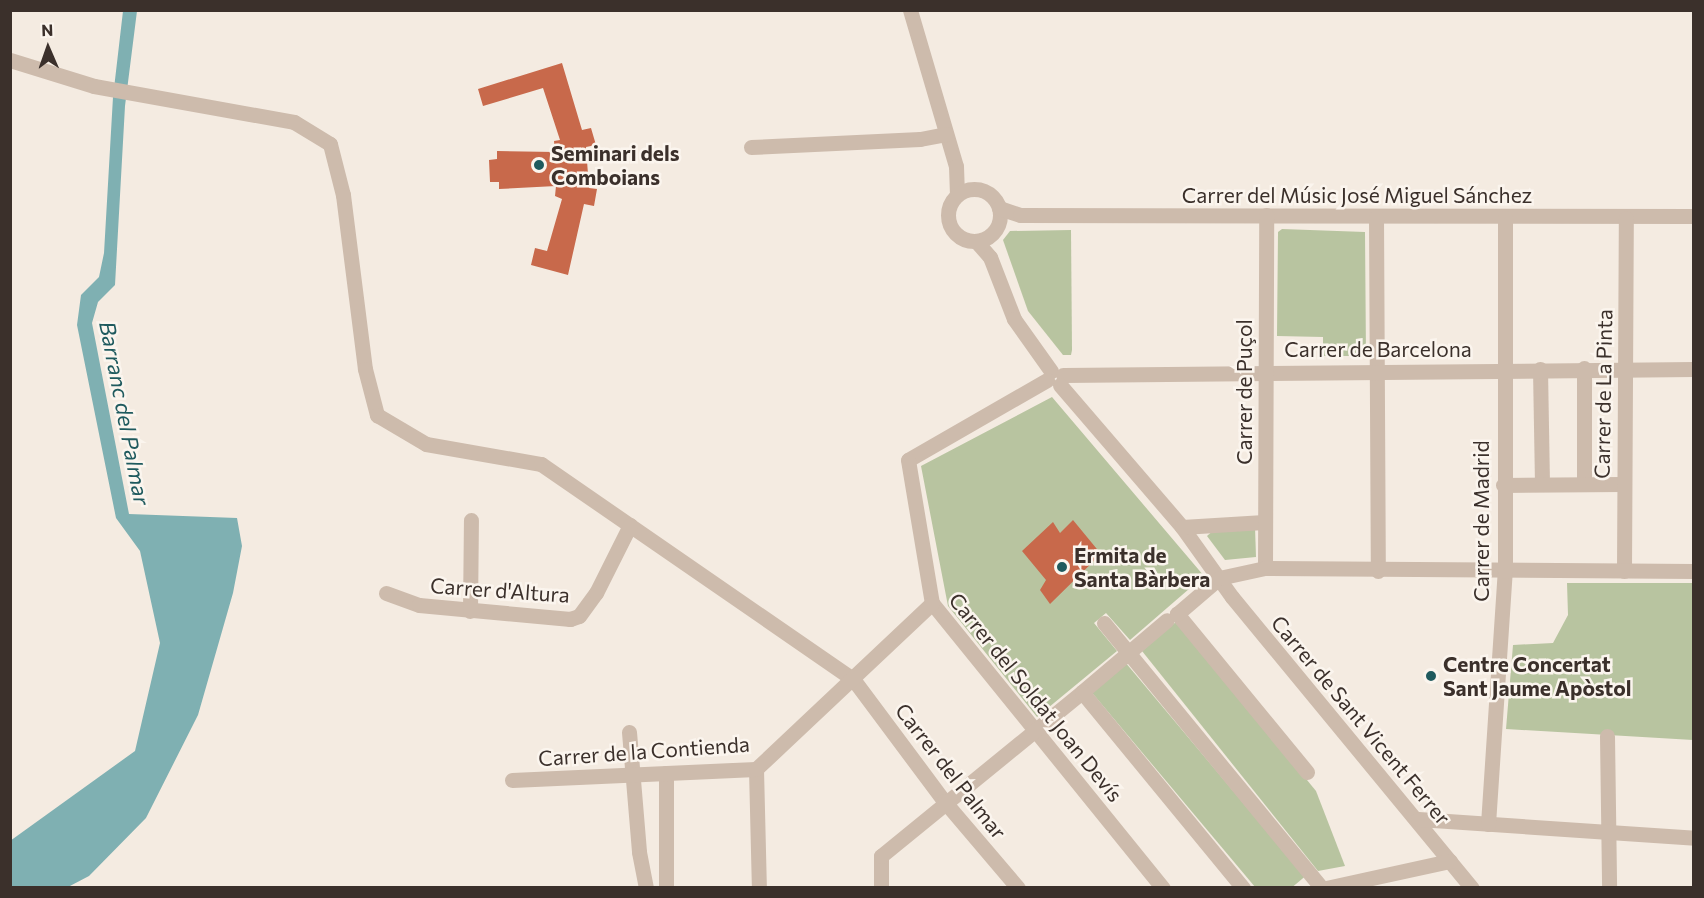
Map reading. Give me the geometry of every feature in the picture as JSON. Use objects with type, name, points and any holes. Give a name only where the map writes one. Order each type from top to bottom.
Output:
[{"type":"street","points":[[910,10],[956,166],[957,195],[949,209],[950,225],[960,237],[991,227],[981,191],[956,166]]},
{"type":"street","name":"Carrer del Palmar","points":[[10,60],[94,86],[294,122],[330,144],[343,195],[364,369],[377,415],[426,444],[541,464],[853,680],[944,801],[1017,888]]},
{"type":"street","points":[[751,147],[909,140],[946,134]]},
{"type":"street","points":[[957,195],[981,191]]},
{"type":"street","name":"Carrer del Músic José Miguel Sánchez","points":[[991,227],[1020,215],[1505,218],[1694,216]]},
{"type":"street","name":"Carrer de Puçol","points":[[1265,568],[1266,215]]},
{"type":"street","points":[[1376,217],[1378,571]]},
{"type":"street","name":"Carrer de Madrid","points":[[1488,824],[1504,571],[1505,218]]},
{"type":"street","name":"Carrer de La Pinta","points":[[1624,571],[1622,484],[1626,218]]},
{"type":"street","name":"Carrer de Sant Vicent Ferrer","points":[[991,227],[990,257],[1014,319],[1055,378],[1182,526],[1219,578],[1472,888]]},
{"type":"street","points":[[1584,368],[1584,484]]},
{"type":"street","points":[[1540,369],[1542,483]]},
{"type":"street","name":"Carrer de Barcelona","points":[[1055,378],[1265,371],[1694,369]]},
{"type":"street","name":"Carrer del Soldat Joan Devís","points":[[1055,378],[908,460],[932,603],[1163,888]]},
{"type":"street","points":[[1503,485],[1622,484]]},
{"type":"street","points":[[470,611],[471,520]]},
{"type":"street","points":[[1182,526],[1264,522]]},
{"type":"street","name":"Carrer d'Altura","points":[[386,593],[419,605],[560,619],[579,616],[596,593],[630,525]]},
{"type":"street","points":[[1307,772],[1177,614],[1219,578],[1265,568],[1378,571],[1694,571]]},
{"type":"street","name":"Carrer de la Contienda","points":[[512,780],[756,769],[853,680],[932,603]]},
{"type":"street","points":[[881,888],[881,855],[1167,620]]},
{"type":"street","points":[[1104,623],[1324,888],[1450,861]]},
{"type":"street","points":[[1082,692],[1243,888]]},
{"type":"street","points":[[629,732],[639,852],[646,888]]},
{"type":"street","points":[[1607,736],[1609,888]]},
{"type":"street","points":[[756,769],[759,888]]},
{"type":"street","points":[[666,773],[666,888]]},
{"type":"street","points":[[1418,819],[1694,838]]},
{"type":"green space","points":[[1282,229],[1365,232],[1366,356],[1323,356],[1323,337],[1277,336],[1278,232]]},
{"type":"green space","points":[[1071,230],[1072,350],[1071,355],[1063,355],[1028,311],[1003,240],[1010,231]]},
{"type":"green space","points":[[1052,397],[1204,576],[1130,640],[1106,613],[1094,623],[1117,651],[1037,717],[948,606],[921,466]]},
{"type":"green space","points":[[1255,527],[1256,557],[1225,560],[1207,536],[1215,529]]},
{"type":"green space","points":[[1567,583],[1693,583],[1693,740],[1506,729],[1513,645],[1553,643],[1568,615]]},
{"type":"green space","points":[[1177,621],[1316,791],[1345,866],[1318,871],[1142,651]]},
{"type":"green space","points":[[1125,662],[1305,876],[1291,888],[1256,888],[1091,691]]},
{"type":"water","points":[[123,11],[137,11],[125,106],[115,285],[98,302],[92,323],[129,514],[237,518],[242,546],[233,593],[198,715],[146,818],[89,876],[68,887],[11,887],[10,841],[135,751],[160,643],[140,551],[116,518],[77,325],[81,295],[99,277],[104,253],[113,97]]},
{"type":"building","name":"Seminari dels Comboians","points":[[562,63],[582,130],[591,128],[596,145],[586,147],[589,188],[597,189],[594,206],[584,204],[568,275],[531,265],[535,248],[547,251],[562,199],[555,196],[556,186],[499,189],[499,182],[490,182],[489,160],[497,159],[497,151],[555,152],[554,141],[560,140],[543,88],[483,106],[478,89]]},
{"type":"building","name":"Ermita de Santa Bàrbera","points":[[1073,520],[1101,554],[1050,604],[1040,590],[1046,580],[1022,551],[1053,522],[1060,533]]},
{"type":"place","name":"Seminari dels Comboians","points":[[539,165]]},
{"type":"place","name":"Ermita de Santa Bàrbera","points":[[1062,567]]},
{"type":"place","name":"Centre Concertat Sant Jaume Apòstol","points":[[1431,676]]},
{"type":"water label","name":"Barranc del Palmar","points":[[125,413]]}]
